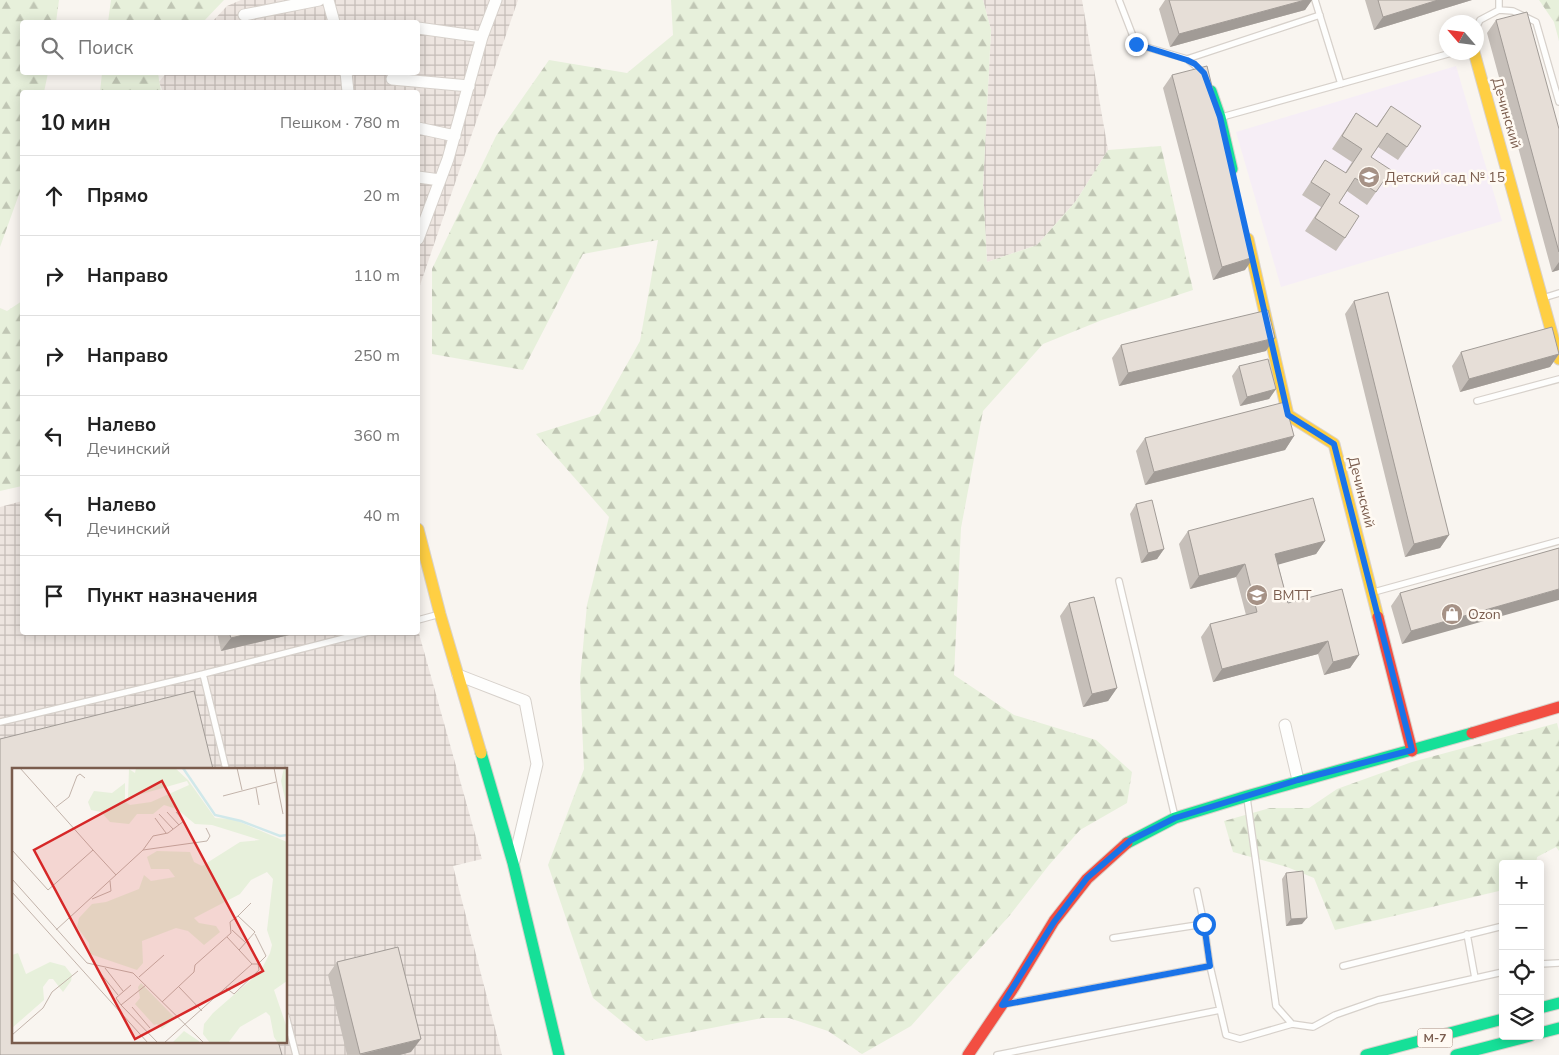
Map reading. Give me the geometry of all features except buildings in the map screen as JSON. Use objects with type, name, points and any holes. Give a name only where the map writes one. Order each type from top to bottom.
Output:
[{"type":"main road","name":"Дечинский","points":[[1476,60],[1559,360]]},
{"type":"main road","points":[[1204,73],[1220,117],[1235,183]]},
{"type":"main road","name":"Дечинский","points":[[1246,232],[1288,415],[1334,444],[1412,750]]},
{"type":"main road","points":[[420,537],[440,614],[513,863],[559,1055]]},
{"type":"main road","points":[[968,1055],[1054,922],[1087,878],[1131,840],[1175,818],[1298,780],[1412,750],[1559,707]]},
{"type":"main road","points":[[1544,1007],[1559,1003]]},
{"type":"main road","name":"М-7","points":[[1366,1055],[1499,1020]]},
{"type":"main road","points":[[1544,1032],[1559,1028]]},
{"type":"main road","name":"М-7","points":[[1456,1055],[1514,1040]]},
{"type":"street","points":[[244,15],[319,0]]},
{"type":"street","points":[[328,0],[333,20]]},
{"type":"street","points":[[420,229],[440,180],[455,136],[482,37],[496,0]]},
{"type":"street","points":[[420,28],[482,37]]},
{"type":"street","points":[[346,75],[347,90]]},
{"type":"street","points":[[392,79],[469,86]]},
{"type":"street","points":[[420,128],[455,136]]},
{"type":"street","points":[[420,177],[440,180]]},
{"type":"street","points":[[458,675],[525,702],[537,764],[513,863]]},
{"type":"street","points":[[1285,725],[1298,780]]},
{"type":"lane","points":[[1119,0],[1136,44],[1187,60],[1204,73]]},
{"type":"lane","points":[[1315,0],[1341,84]]},
{"type":"lane","points":[[1498,10],[1499,0]]},
{"type":"lane","points":[[1484,18],[1498,10],[1514,11],[1536,22],[1559,102]]},
{"type":"lane","points":[[1187,60],[1320,15]]},
{"type":"lane","points":[[1220,117],[1439,56]]},
{"type":"lane","points":[[1543,298],[1559,293]]},
{"type":"lane","points":[[1477,401],[1559,379]]},
{"type":"lane","points":[[1372,593],[1559,541]]},
{"type":"lane","points":[[1119,581],[1175,818]]},
{"type":"lane","points":[[420,619],[440,614]]},
{"type":"lane","points":[[0,722],[203,674],[356,635]]},
{"type":"lane","points":[[203,674],[226,768]]},
{"type":"lane","points":[[1247,796],[1276,1006],[1292,1024]]},
{"type":"lane","points":[[1198,891],[1210,966],[1226,1035],[1240,1039],[1292,1024],[1313,1027],[1335,1015],[1378,1000],[1499,973]]},
{"type":"lane","points":[[1113,938],[1204,924]]},
{"type":"lane","points":[[1343,966],[1499,927]]},
{"type":"lane","points":[[1467,934],[1475,978]]},
{"type":"lane","points":[[1544,964],[1559,962]]},
{"type":"lane","points":[[1002,1005],[1210,966]]},
{"type":"lane","points":[[997,1055],[1220,1010]]},
{"type":"lane","points":[[288,1024],[296,1055]]},
{"type":"shaded area","points":[[241,0],[518,0],[420,285],[420,90],[162,90],[159,82],[165,75],[420,75],[420,20],[214,20],[227,6]]},
{"type":"shaded area","points":[[983,0],[1082,0],[1108,150],[1076,201],[1037,245],[987,262],[983,186],[991,30]]},
{"type":"shaded area","name":"Детский сад № 15","points":[[1456,66],[1502,221],[1281,287],[1236,132]]},
{"type":"shaded area","points":[[20,502],[20,635],[419,635],[482,859],[453,866],[502,1055],[400,1055],[411,1052],[347,1055],[269,1055],[266,1042],[288,1042],[288,768],[190,768],[0,749],[0,507]]},
{"type":"green space","points":[[0,0],[59,0],[56,20],[20,20],[20,75],[48,75],[44,90],[20,90],[20,192],[0,247]]},
{"type":"green space","points":[[111,0],[224,0],[205,20],[108,20]]},
{"type":"green space","points":[[671,0],[983,0],[991,30],[983,186],[987,262],[1037,245],[1076,201],[1108,150],[1161,146],[1193,290],[1102,320],[1043,344],[983,411],[961,528],[954,675],[1014,715],[1096,740],[1132,772],[1127,803],[1080,830],[1049,865],[1010,915],[911,1026],[862,1054],[828,1031],[789,1018],[762,1018],[646,1041],[593,998],[548,865],[584,769],[580,679],[587,605],[609,517],[536,434],[599,414],[640,341],[658,240],[583,254],[523,370],[432,354],[432,269],[496,136],[549,60],[627,73],[673,35]]},
{"type":"green space","points":[[1539,0],[1559,0],[1559,41],[1554,22]]},
{"type":"green space","points":[[102,75],[158,75],[161,90],[100,90]]},
{"type":"green space","points":[[20,302],[20,486],[0,491],[0,308],[7,311]]},
{"type":"green space","points":[[1557,723],[1559,731],[1559,851],[1556,847],[1537,857],[1537,860],[1499,860],[1499,891],[1335,930],[1314,878],[1287,867],[1233,852],[1224,821],[1270,808],[1309,808],[1337,789],[1412,762]]},
{"type":"traffic: fast","points":[[1211,91],[1220,117],[1232,169]]},
{"type":"traffic: fast","points":[[1127,843],[1175,818],[1472,733]]},
{"type":"traffic: fast","points":[[481,753],[513,863],[559,1055]]},
{"type":"traffic: fast","points":[[1544,1007],[1559,1003]]},
{"type":"traffic: fast","points":[[1366,1055],[1499,1020]]},
{"type":"traffic: fast","points":[[1544,1032],[1559,1028]]},
{"type":"traffic: fast","points":[[1456,1055],[1514,1040]]},
{"type":"traffic: slow","points":[[1476,60],[1559,359]]},
{"type":"traffic: slow","points":[[1248,239],[1288,415],[1334,444],[1378,617]]},
{"type":"traffic: slow","points":[[420,537],[440,614],[481,753]]},
{"type":"traffic: jam","points":[[1378,617],[1412,751]]},
{"type":"traffic: jam","points":[[1472,733],[1559,707]]},
{"type":"traffic: jam","points":[[968,1055],[1014,987],[1054,921],[1087,879],[1127,843]]},
{"type":"place","name":"Детский сад № 15","points":[[1369,177]]},
{"type":"place","name":"ВМТТ","points":[[1257,595]]},
{"type":"place","name":"Ozon","points":[[1452,614]]},
{"type":"route","points":[[1136,44],[1187,60],[1195,64],[1204,73],[1220,117],[1288,415],[1334,444],[1412,750],[1298,780],[1175,818],[1131,840],[1087,878],[1054,922],[1002,1005],[1210,966],[1204,924]]}]
